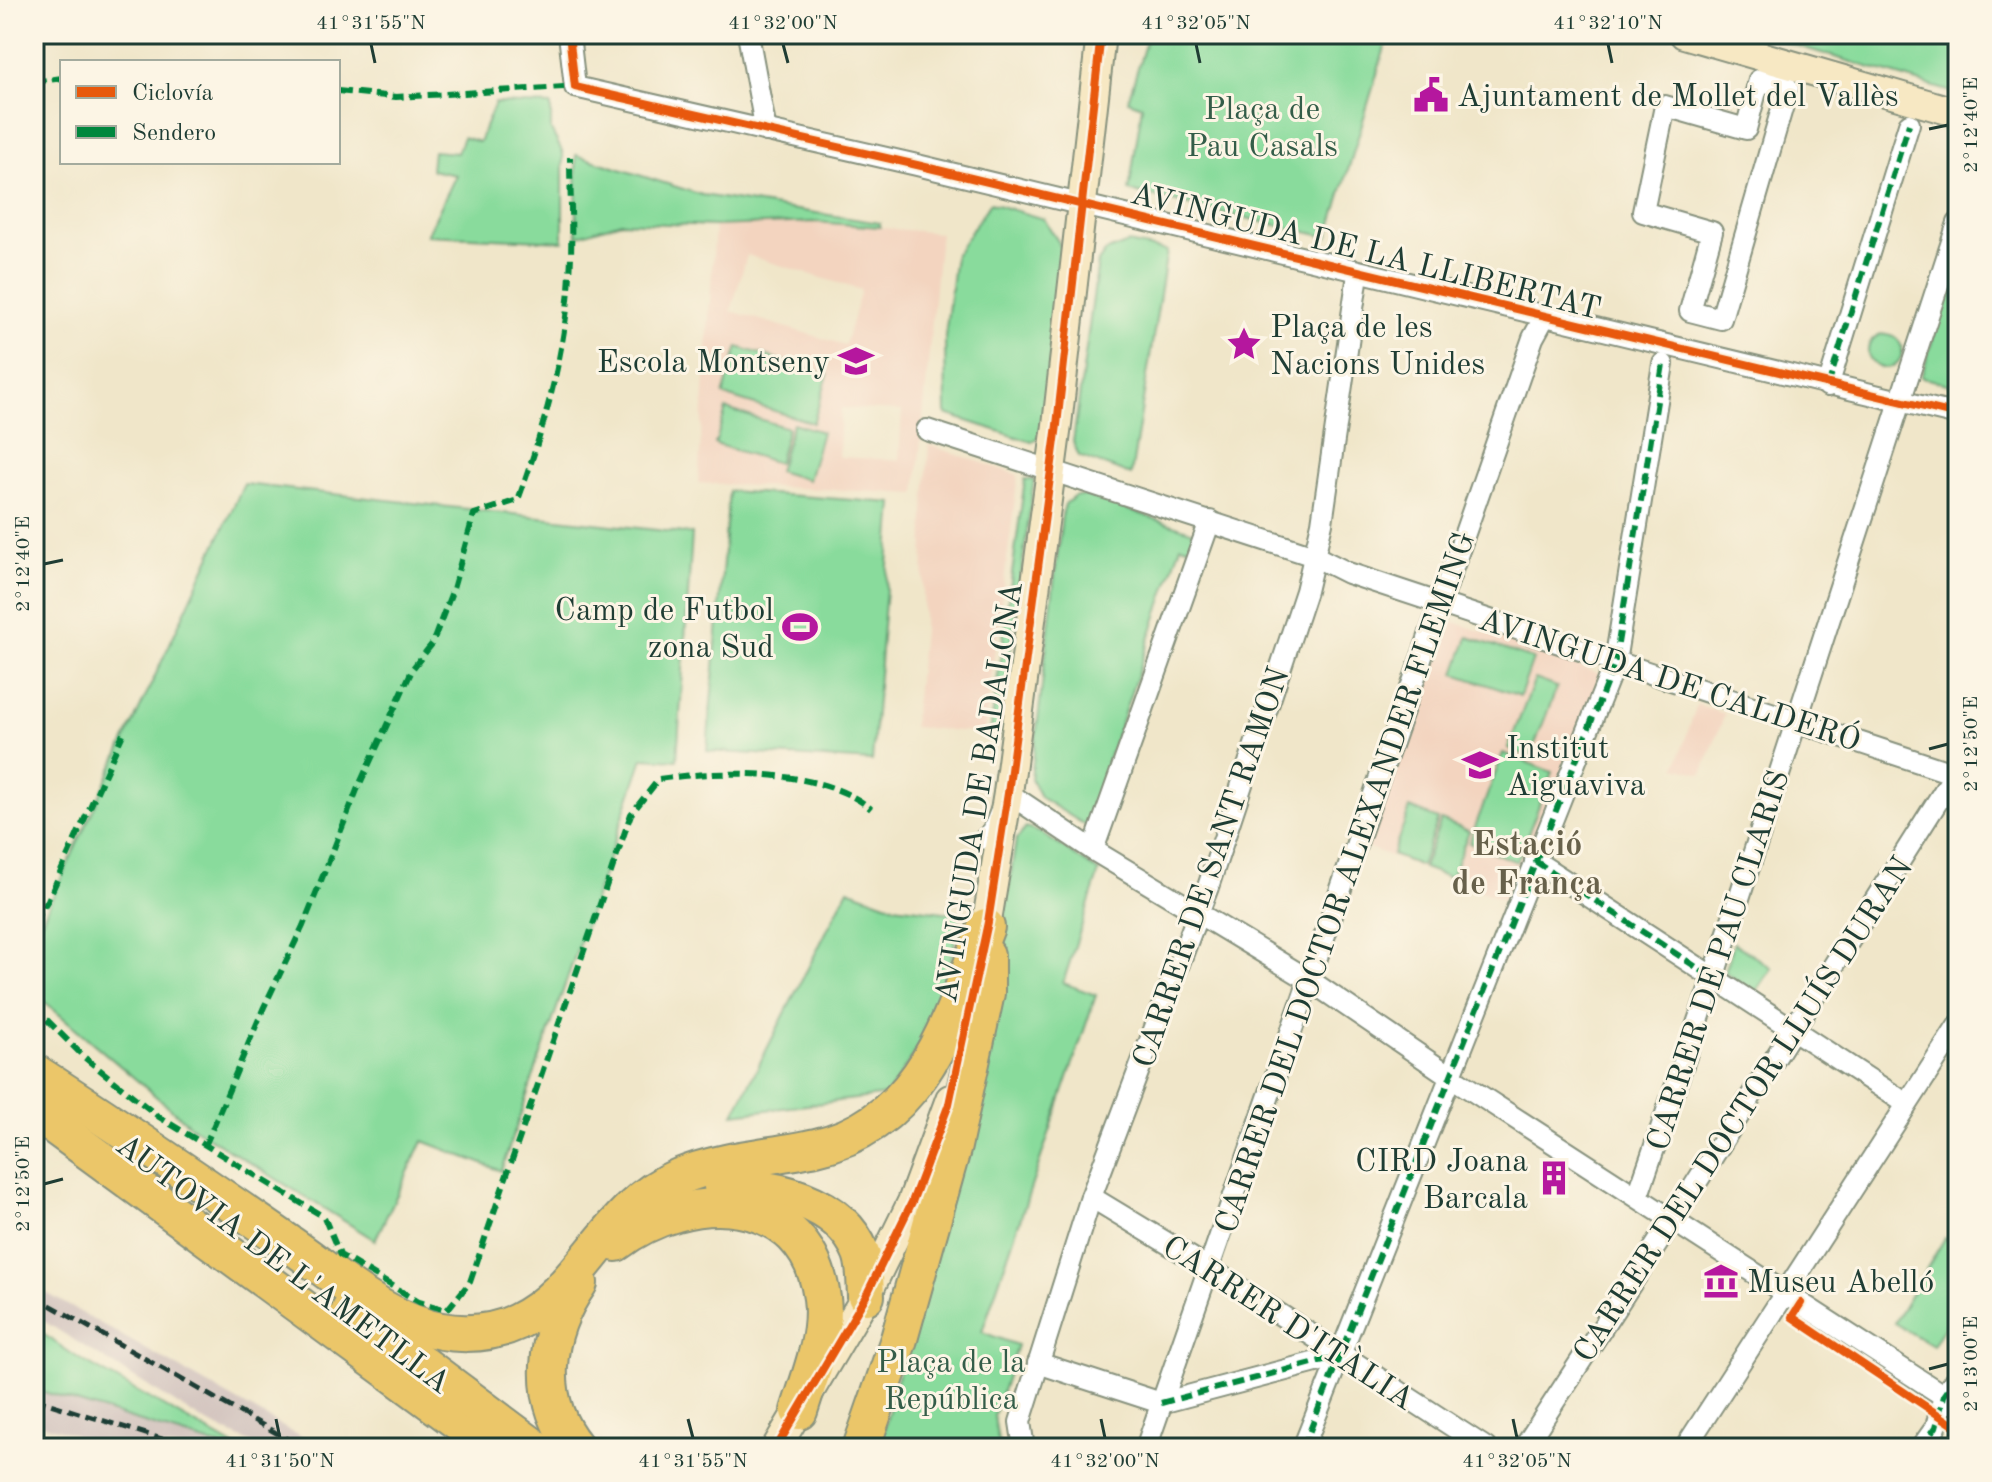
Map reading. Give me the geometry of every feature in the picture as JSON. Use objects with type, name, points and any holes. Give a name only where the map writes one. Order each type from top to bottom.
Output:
[{"type":"highway","points":[[34,1075],[162,1155],[391,1313],[437,1331],[479,1332],[515,1323],[549,1298],[620,1216],[643,1197],[679,1177],[820,1146],[865,1129],[886,1116],[920,1079],[939,1047],[986,927]]},
{"type":"highway","points":[[861,1448],[899,1339],[953,1146],[986,993],[986,927]]},
{"type":"highway","name":"AUTOVIA DE L'AMETLLA","points":[[34,1075],[535,1448]]},
{"type":"highway","points":[[34,1111],[494,1448]]},
{"type":"highway","points":[[595,1247],[635,1219],[679,1196],[718,1187],[774,1191],[813,1205],[843,1226],[860,1252],[866,1296]]},
{"type":"highway","points":[[576,1448],[560,1425],[547,1383],[552,1341],[570,1296],[618,1241],[670,1212],[704,1206],[744,1208],[773,1220],[804,1251],[812,1266],[822,1298],[823,1320],[799,1411]]},
{"type":"street","name":"AVINGUDA DE LA LLIBERTAT","points":[[569,34],[575,87],[1083,205],[1358,274],[1958,415]]},
{"type":"street","points":[[748,34],[766,131]]},
{"type":"street","name":"AVINGUDA DE BADALONA","points":[[776,1448],[866,1296],[912,1202],[949,1104],[986,927],[1008,793],[1096,104],[1101,34]]},
{"type":"street","name":"AVINGUDA DE BADALONA","points":[[1096,104],[1111,34]]},
{"type":"street","points":[[1684,34],[1916,114],[1958,113]]},
{"type":"street","points":[[1759,80],[1788,88],[1721,319],[1690,311],[1712,232],[1643,212],[1665,106],[1746,129],[1759,80]]},
{"type":"street","points":[[1828,386],[1916,114]]},
{"type":"street","name":"CARRER DE PAU CLARIS","points":[[1638,1195],[1713,978],[1958,223]]},
{"type":"street","name":"CARRER DE SANT RAMON","points":[[1024,1448],[1020,1422],[1091,1197],[1197,911],[1306,591],[1322,523],[1358,274]]},
{"type":"street","name":"CARRER DEL DOCTOR ALEXANDER FLEMING","points":[[1146,1448],[1533,338],[1544,318]]},
{"type":"street","points":[[1303,1448],[1453,1078],[1615,662],[1663,364]]},
{"type":"street","name":"AVINGUDA DE CALDERÓ","points":[[927,430],[1210,521],[1314,556],[1348,573],[1957,773]]},
{"type":"street","points":[[1093,850],[1210,521]]},
{"type":"street","name":"CARRER DEL DOCTOR LLUÍS DURAN","points":[[1524,1448],[1957,773]]},
{"type":"street","points":[[985,839],[993,831],[1008,793],[1093,850],[1309,980],[1453,1078],[1638,1195],[1672,1221],[1951,1401]]},
{"type":"street","points":[[1535,861],[1907,1104]]},
{"type":"street","points":[[1685,1448],[1958,1026]]},
{"type":"street","name":"CARRER D'ITÀLIA","points":[[1091,1197],[1210,1269],[1339,1356],[1486,1448]]},
{"type":"street","points":[[1038,1363],[1161,1403],[1339,1356]]},
{"type":"street","points":[[1921,1448],[1951,1401],[1958,1375]]},
{"type":"shaded area","name":"Escola Montseny","points":[[815,222],[940,233],[916,494],[698,483],[715,226]],"holes":[[[747,255],[861,290],[845,345],[731,311]],[[841,408],[902,411],[899,460],[839,457]]]},
{"type":"shaded area","points":[[929,445],[1018,475],[984,733],[913,727],[923,631],[924,510]]},
{"type":"shaded area","name":"Institut Aiguaviva","points":[[1449,620],[1600,674],[1510,902],[1367,847],[1445,623]]},
{"type":"shaded area","points":[[1697,704],[1725,714],[1702,774],[1676,767]]},
{"type":"shaded area","points":[[34,1286],[325,1448],[263,1448],[205,1422],[34,1315]]},
{"type":"shaded area","points":[[34,1389],[225,1448],[116,1448],[34,1422]]},
{"type":"green space","name":"Plaça de Pau Casals","points":[[1148,34],[1389,34],[1328,237],[1129,191],[1142,106],[1128,101]]},
{"type":"green space","points":[[1758,34],[1958,34],[1958,94]]},
{"type":"green space","points":[[495,103],[551,105],[551,130],[563,153],[563,241],[427,235],[456,175],[431,170],[433,151],[457,153],[463,137],[479,142]]},
{"type":"green space","points":[[576,155],[702,195],[880,223],[880,227],[815,222],[715,226],[621,222],[577,236]]},
{"type":"green space","points":[[990,203],[1044,219],[1059,243],[1063,259],[1040,435],[1032,442],[946,414],[945,337],[955,255]]},
{"type":"green space","points":[[1128,243],[1167,251],[1131,475],[1079,456],[1073,442],[1098,262],[1105,252]]},
{"type":"green space","points":[[1958,258],[1958,387],[1921,377]]},
{"type":"green space","points":[[1885,334],[1897,339],[1902,351],[1897,363],[1885,368],[1873,363],[1868,351],[1873,339]]},
{"type":"green space","points":[[738,347],[828,375],[813,423],[723,395]]},
{"type":"green space","points":[[726,409],[788,428],[778,463],[715,444]]},
{"type":"green space","points":[[793,423],[822,432],[808,480],[778,471]]},
{"type":"green space","points":[[1025,479],[1034,480],[999,736],[990,734]]},
{"type":"green space","points":[[244,484],[692,534],[677,760],[643,758],[501,1171],[423,1141],[375,1240],[192,1127],[34,993],[34,937]]},
{"type":"green space","name":"Camp de Futbol zona Sud","points":[[729,491],[893,503],[872,761],[707,751]]},
{"type":"green space","points":[[1075,496],[1087,496],[1197,533],[1191,548],[1181,545],[1091,811],[1098,814],[1093,830],[1040,797],[1031,779],[1062,515],[1065,504]]},
{"type":"green space","points":[[1468,637],[1533,659],[1520,696],[1455,674]]},
{"type":"green space","points":[[1535,679],[1557,687],[1530,757],[1508,748]]},
{"type":"green space","points":[[1503,753],[1552,772],[1517,862],[1469,843]]},
{"type":"green space","points":[[1410,808],[1438,819],[1421,866],[1392,855]]},
{"type":"green space","points":[[1441,820],[1469,831],[1451,878],[1423,868]]},
{"type":"green space","name":"Plaça de la República","points":[[1026,828],[1041,833],[1099,872],[1063,983],[1096,995],[982,1332],[1017,1345],[994,1416],[999,1448],[879,1448],[983,1055],[1016,840]]},
{"type":"green space","points":[[848,889],[894,906],[961,914],[939,1015],[887,1095],[734,1114]]},
{"type":"green space","points":[[1734,943],[1772,968],[1755,993],[1725,972]]},
{"type":"green space","points":[[1945,1238],[1958,1246],[1958,1304],[1933,1346],[1894,1323]]},
{"type":"green space","points":[[34,1328],[78,1358],[237,1448],[225,1448],[34,1389]]},
{"type":"railway","points":[[34,1296],[303,1448]]},
{"type":"railway","points":[[34,1399],[191,1448]]},
{"type":"railway","points":[[34,1435],[74,1448]]},
{"type":"marked path","points":[[34,82],[60,78]]},
{"type":"marked path","points":[[340,91],[396,97],[564,87]]},
{"type":"marked path","points":[[1828,386],[1909,124]]},
{"type":"marked path","points":[[205,1146],[264,1007],[303,926],[357,790],[413,668],[432,644],[453,589],[474,514],[518,500],[545,417],[564,331],[571,259],[570,157]]},
{"type":"marked path","points":[[1303,1448],[1615,662],[1663,364]]},
{"type":"marked path","points":[[34,922],[48,900],[123,734]]},
{"type":"marked path","points":[[34,1007],[84,1057],[159,1117],[324,1217],[340,1255],[419,1302],[447,1310],[470,1282],[631,814],[659,779],[710,774],[798,779],[851,796],[871,809]]},
{"type":"marked path","points":[[1535,861],[1713,978]]},
{"type":"marked path","points":[[1161,1403],[1339,1356]]},
{"type":"marked path","points":[[1921,1448],[1936,1427],[1944,1396],[1958,1375]]},
{"type":"cycle path","points":[[569,34],[575,87],[917,165],[1958,415]]},
{"type":"cycle path","points":[[776,1448],[866,1296],[912,1202],[949,1104],[988,922],[1008,793],[1057,425],[1101,34]]},
{"type":"cycle path","points":[[1801,1303],[1792,1317],[1958,1428]]},
{"type":"place","name":"Ajuntament de Mollet del Vallès","points":[[1431,95]]},
{"type":"place","name":"Plaça de les Nacions Unides","points":[[1244,344]]},
{"type":"place","name":"Escola Montseny","points":[[856,361]]},
{"type":"place","name":"Camp de Futbol zona Sud","points":[[800,627]]},
{"type":"place","name":"Institut Aiguaviva","points":[[1480,765]]},
{"type":"place","name":"CIRD Joana Barcala","points":[[1554,1178]]},
{"type":"place","name":"Museu Abelló","points":[[1721,1281]]},
{"type":"district","name":"Estació de França","points":[[1527,862]]}]
